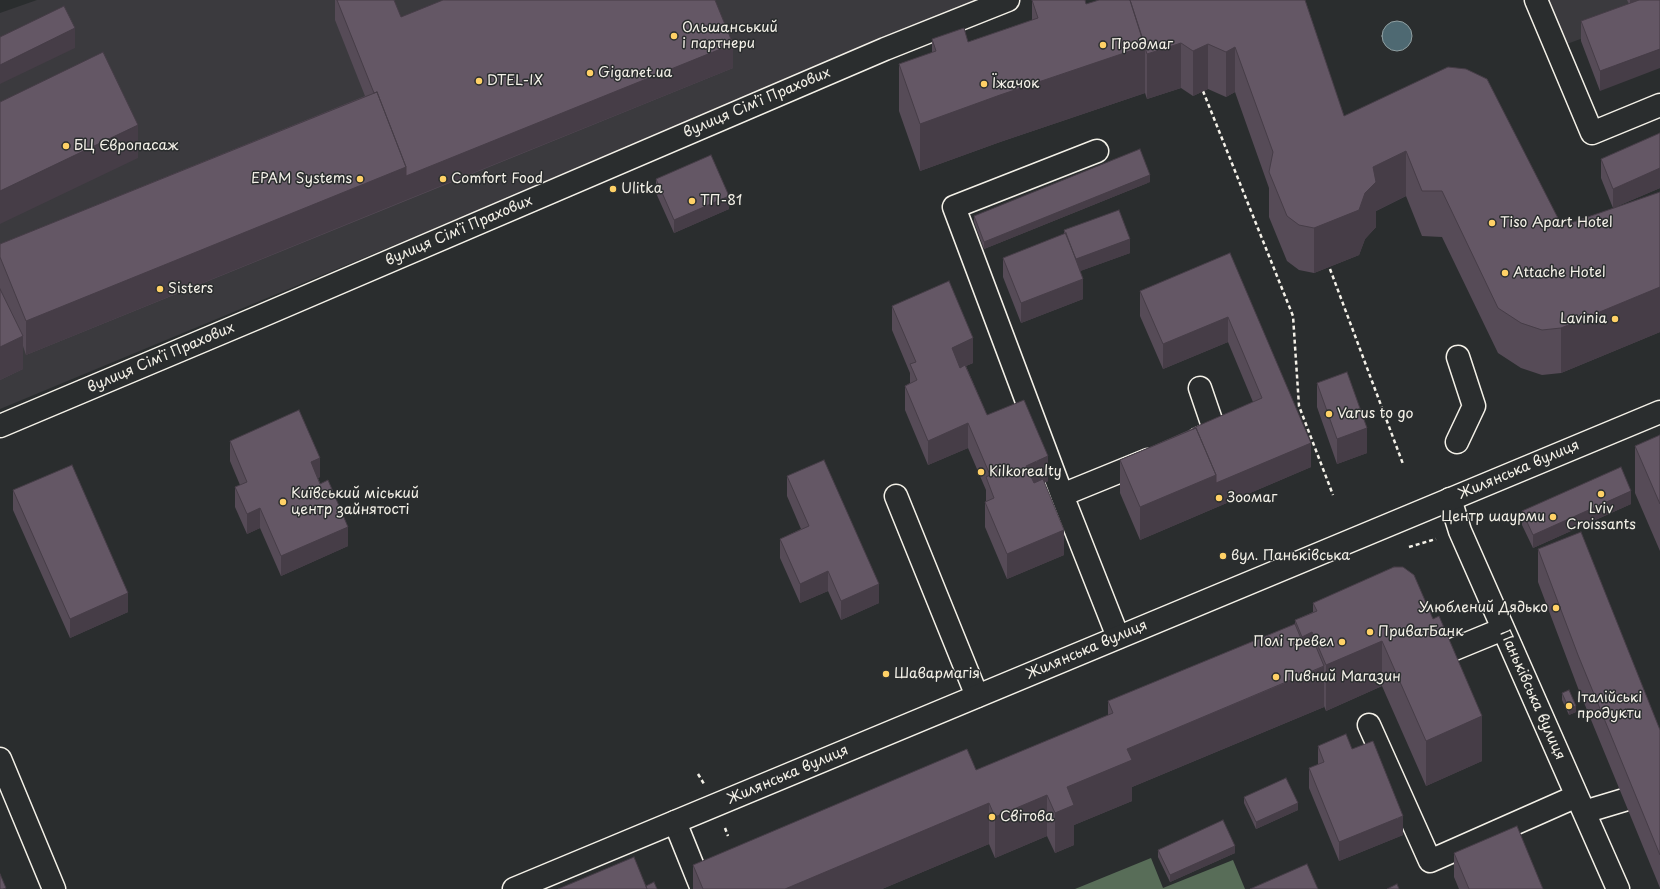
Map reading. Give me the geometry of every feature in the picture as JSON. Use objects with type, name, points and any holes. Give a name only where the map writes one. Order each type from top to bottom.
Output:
[{"type":"street","name":"вулиця Сімʼї Прахових","points":[[0,426],[259,317],[885,49],[1008,0]]},
{"type":"street","points":[[1536,0],[1592,133],[1660,105]]},
{"type":"street","points":[[1097,151],[954,207],[1062,495],[1118,637]]},
{"type":"street","points":[[1457,442],[1474,406],[1458,357]]},
{"type":"street","points":[[1062,495],[1215,432],[1200,388]]},
{"type":"street","name":"Жилянська вулиця","points":[[514,889],[1660,412]]},
{"type":"street","points":[[896,496],[977,696]]},
{"type":"street","name":"Паньківська вулиця","points":[[1450,499],[1460,531],[1618,889]]},
{"type":"street","points":[[1430,659],[1503,629]]},
{"type":"street","points":[[1369,725],[1430,862],[1580,804],[1624,800]]},
{"type":"street","points":[[0,759],[54,889]]},
{"type":"street","points":[[675,822],[702,889]]},
{"type":"path","points":[[1203,91],[1293,316],[1299,406],[1333,495]]},
{"type":"path","points":[[1330,269],[1403,464]]},
{"type":"shaded area","points":[[37,0],[984,0],[0,409],[0,13]]},
{"type":"shaded area","points":[[1545,0],[1660,0],[1660,10],[1564,45]]},
{"type":"green space","points":[[1151,858],[1163,888],[1233,860],[1245,889],[1075,889]]},
{"type":"water","points":[[1397,21],[1408,25],[1412,36],[1408,47],[1397,51],[1386,47],[1382,36],[1386,25]]},
{"type":"building","points":[[337,0],[394,0],[401,17],[443,0],[715,0],[733,44],[406,176],[406,167],[377,92],[374,93]]},
{"type":"building","points":[[1032,0],[1085,0],[1086,4],[1099,0],[1130,0],[1145,46],[920,124],[899,64],[936,51],[932,39],[964,28],[968,42],[1038,18]]},
{"type":"building","points":[[1130,0],[1305,0],[1344,116],[1448,67],[1466,69],[1487,79],[1562,226],[1660,192],[1660,287],[1561,328],[1542,330],[1521,323],[1498,308],[1442,191],[1422,191],[1406,151],[1373,167],[1376,182],[1365,193],[1359,210],[1314,228],[1299,225],[1287,216],[1269,172],[1273,152],[1235,47],[1226,52],[1208,44],[1193,51],[1181,43],[1147,54]]},
{"type":"building","points":[[1639,0],[1660,0],[1660,49],[1600,71],[1581,21]]},
{"type":"building","points":[[64,6],[75,28],[0,65],[0,37]]},
{"type":"building","points":[[103,52],[138,125],[0,191],[0,102]]},
{"type":"building","points":[[377,92],[406,167],[26,321],[0,257],[0,244]]},
{"type":"building","points":[[1660,133],[1660,168],[1613,189],[1601,159]]},
{"type":"building","points":[[1140,149],[1150,175],[984,242],[974,216]]},
{"type":"building","name":"ТП-81","points":[[711,155],[729,196],[674,220],[656,179]]},
{"type":"building","points":[[1119,210],[1130,239],[1076,259],[1064,230]]},
{"type":"building","points":[[1066,233],[1083,279],[1021,303],[1003,258]]},
{"type":"building","points":[[1230,253],[1311,443],[1216,483],[1216,475],[1196,428],[1193,428],[1262,398],[1228,317],[1163,344],[1140,291]]},
{"type":"building","points":[[949,281],[973,338],[952,348],[960,368],[965,365],[987,415],[1024,400],[1048,456],[1026,466],[1034,483],[1043,479],[1064,530],[1007,554],[985,502],[994,498],[986,477],[990,475],[968,423],[928,441],[905,386],[917,380],[910,364],[916,362],[892,306]]},
{"type":"building","points":[[0,289],[23,336],[0,347]]},
{"type":"building","points":[[1347,372],[1367,428],[1337,439],[1317,383]]},
{"type":"building","name":"Київський міський центр зайнятості","points":[[299,410],[320,458],[311,462],[320,484],[328,480],[348,527],[281,556],[260,508],[247,514],[235,487],[247,482],[230,441]]},
{"type":"building","points":[[1196,428],[1216,475],[1140,507],[1120,460]]},
{"type":"building","points":[[1660,435],[1660,504],[1635,446]]},
{"type":"building","points":[[824,460],[879,584],[841,601],[828,571],[800,584],[780,539],[809,526],[787,476]]},
{"type":"building","points":[[72,465],[128,593],[70,619],[13,490]]},
{"type":"building","points":[[1621,467],[1631,491],[1533,535],[1522,511]]},
{"type":"building","points":[[1581,532],[1660,730],[1660,855],[1578,655],[1538,549]]},
{"type":"building","points":[[1394,567],[1403,567],[1414,575],[1433,619],[1439,616],[1482,716],[1426,741],[1382,641],[1326,665],[1312,632],[1302,637],[1295,620],[1317,611],[1313,603]]},
{"type":"building","points":[[1295,624],[1302,641],[1312,637],[1324,666],[1127,749],[1132,760],[1067,787],[1074,805],[1055,813],[1047,795],[995,817],[989,803],[785,889],[703,889],[693,865],[967,749],[976,770],[1113,713],[1108,701]]},
{"type":"building","points":[[1569,690],[1576,706],[1569,709],[1562,693]]},
{"type":"building","points":[[1346,734],[1352,749],[1373,741],[1403,816],[1339,842],[1309,768],[1324,762],[1318,746]]},
{"type":"building","points":[[1286,778],[1298,803],[1256,822],[1244,797]]},
{"type":"building","points":[[1223,820],[1235,846],[1170,875],[1158,850]]},
{"type":"building","points":[[1517,826],[1543,889],[1469,889],[1454,853]]},
{"type":"building","points":[[634,857],[647,889],[558,889]]},
{"type":"building","points":[[1307,864],[1318,889],[1250,889]]},
{"type":"building","points":[[0,874],[6,888],[3,889],[0,889]]},
{"type":"building","points":[[654,882],[657,889],[647,889],[646,886]]},
{"type":"building","points":[[1397,884],[1399,889],[1387,889]]},
{"type":"place","name":"Ольшанський і партнери","points":[[674,36]]},
{"type":"place","name":"Продмаг","points":[[1103,45]]},
{"type":"place","name":"Giganet.ua","points":[[590,73]]},
{"type":"place","name":"DTEL-IX","points":[[479,81]]},
{"type":"place","name":"Їжачок","points":[[984,84]]},
{"type":"place","name":"БЦ Європасаж","points":[[66,146]]},
{"type":"place","name":"EPAM Systems","points":[[360,179]]},
{"type":"place","name":"Comfort Food","points":[[443,179]]},
{"type":"place","name":"Ulitka","points":[[613,189]]},
{"type":"place","name":"ТП-81","points":[[692,201]]},
{"type":"place","name":"Tiso Apart Hotel","points":[[1492,223]]},
{"type":"place","name":"Attache Hotel","points":[[1505,273]]},
{"type":"place","name":"Sisters","points":[[160,289]]},
{"type":"place","name":"Lavinia","points":[[1615,319]]},
{"type":"place","name":"Varus to go","points":[[1329,414]]},
{"type":"place","name":"Kilkorealty","points":[[981,472]]},
{"type":"place","name":"Lviv Croissants","points":[[1601,494]]},
{"type":"place","name":"Зоомаг","points":[[1219,498]]},
{"type":"place","name":"Київський міський центр зайнятості","points":[[283,502]]},
{"type":"place","name":"Центр шаурми","points":[[1553,517]]},
{"type":"place","name":"вул. Паньківська","points":[[1223,556]]},
{"type":"place","name":"Улюблений Дядько","points":[[1556,608]]},
{"type":"place","name":"ПриватБанк","points":[[1370,632]]},
{"type":"place","name":"Полі тревел","points":[[1342,642]]},
{"type":"place","name":"Шавармагія","points":[[886,674]]},
{"type":"place","name":"Пивний Магазин","points":[[1276,677]]},
{"type":"place","name":"Італійські продукти","points":[[1569,706]]},
{"type":"place","name":"Світова","points":[[992,817]]}]
